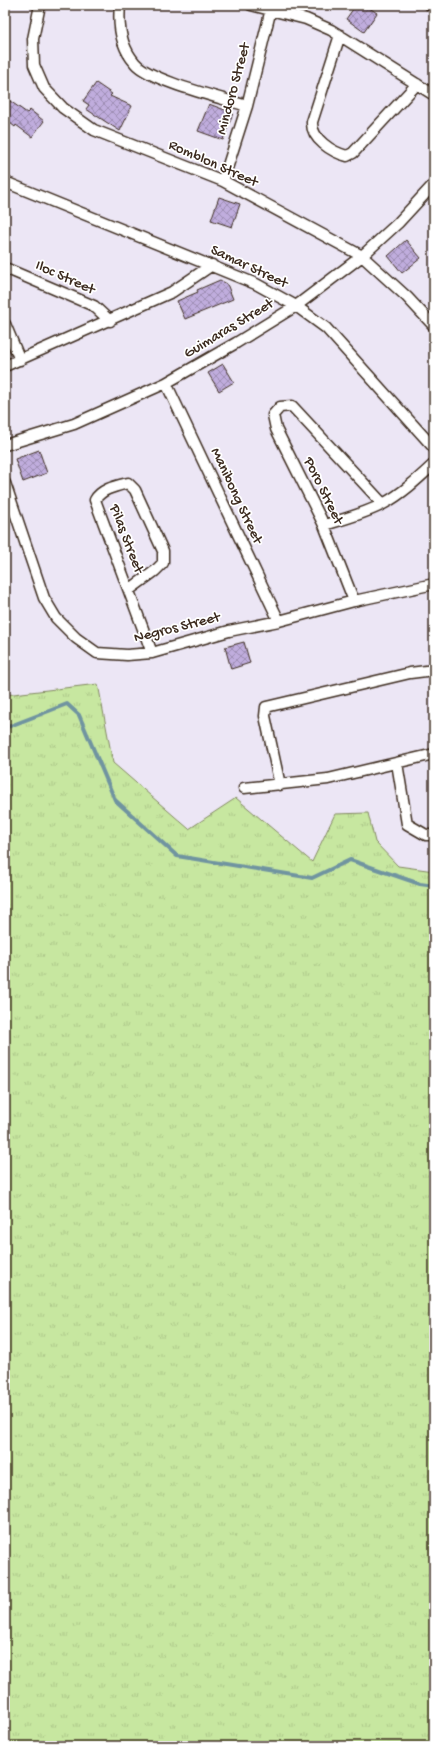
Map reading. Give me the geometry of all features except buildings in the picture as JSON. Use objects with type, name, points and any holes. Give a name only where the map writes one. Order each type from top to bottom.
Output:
[{"type":"street","name":"Romblon Street","points":[[40,5],[33,39],[34,65],[44,88],[63,108],[94,130],[223,181],[362,256],[407,297],[434,326]]},
{"type":"street","points":[[120,5],[118,22],[125,48],[135,64],[156,77],[247,106]]},
{"type":"street","points":[[251,5],[272,8],[306,19],[340,35],[434,95]]},
{"type":"street","points":[[430,5],[434,8]]},
{"type":"street","name":"Mindoro Street","points":[[223,181],[247,106],[256,63],[272,8]]},
{"type":"street","points":[[340,35],[312,122],[312,129],[317,138],[339,154],[347,156],[353,153],[417,84]]},
{"type":"street","name":"Samar Street","points":[[5,182],[212,265],[256,284],[296,306],[326,328],[434,448]]},
{"type":"street","name":"Guimaras Street","points":[[5,445],[74,424],[166,383],[296,306],[362,256],[398,223],[434,184]]},
{"type":"street","points":[[5,366],[110,321],[172,292],[212,265]]},
{"type":"street","name":"Iloc Street","points":[[5,268],[94,306],[110,321]]},
{"type":"street","points":[[5,324],[20,360]]},
{"type":"street","name":"Manibong Street","points":[[166,383],[279,621]]},
{"type":"street","name":"Poro Street","points":[[354,601],[324,525],[276,429],[273,415],[280,407],[292,406],[384,504]]},
{"type":"street","points":[[324,525],[384,504],[417,480],[434,464]]},
{"type":"street","name":"Negros Street","points":[[5,483],[44,598],[56,618],[76,638],[97,653],[127,655],[152,653],[229,630],[279,621],[354,601],[434,584]]},
{"type":"street","name":"Pilas Street","points":[[129,590],[155,571],[163,562],[160,545],[135,490],[128,483],[105,490],[98,495],[95,500],[152,653]]},
{"type":"street","points":[[280,785],[265,716],[266,706],[410,672],[434,670]]},
{"type":"street","points":[[244,788],[328,779],[434,754]]},
{"type":"street","points":[[397,763],[407,824],[426,835],[434,835]]},
{"type":"green space","points":[[98,684],[113,763],[189,829],[236,798],[312,862],[335,814],[368,813],[375,842],[398,866],[434,871],[434,1746],[5,1746],[5,695]]},
{"type":"waterway","points":[[5,728],[67,704],[79,715],[115,800],[177,856],[312,878],[350,860],[420,884],[434,886]]}]
